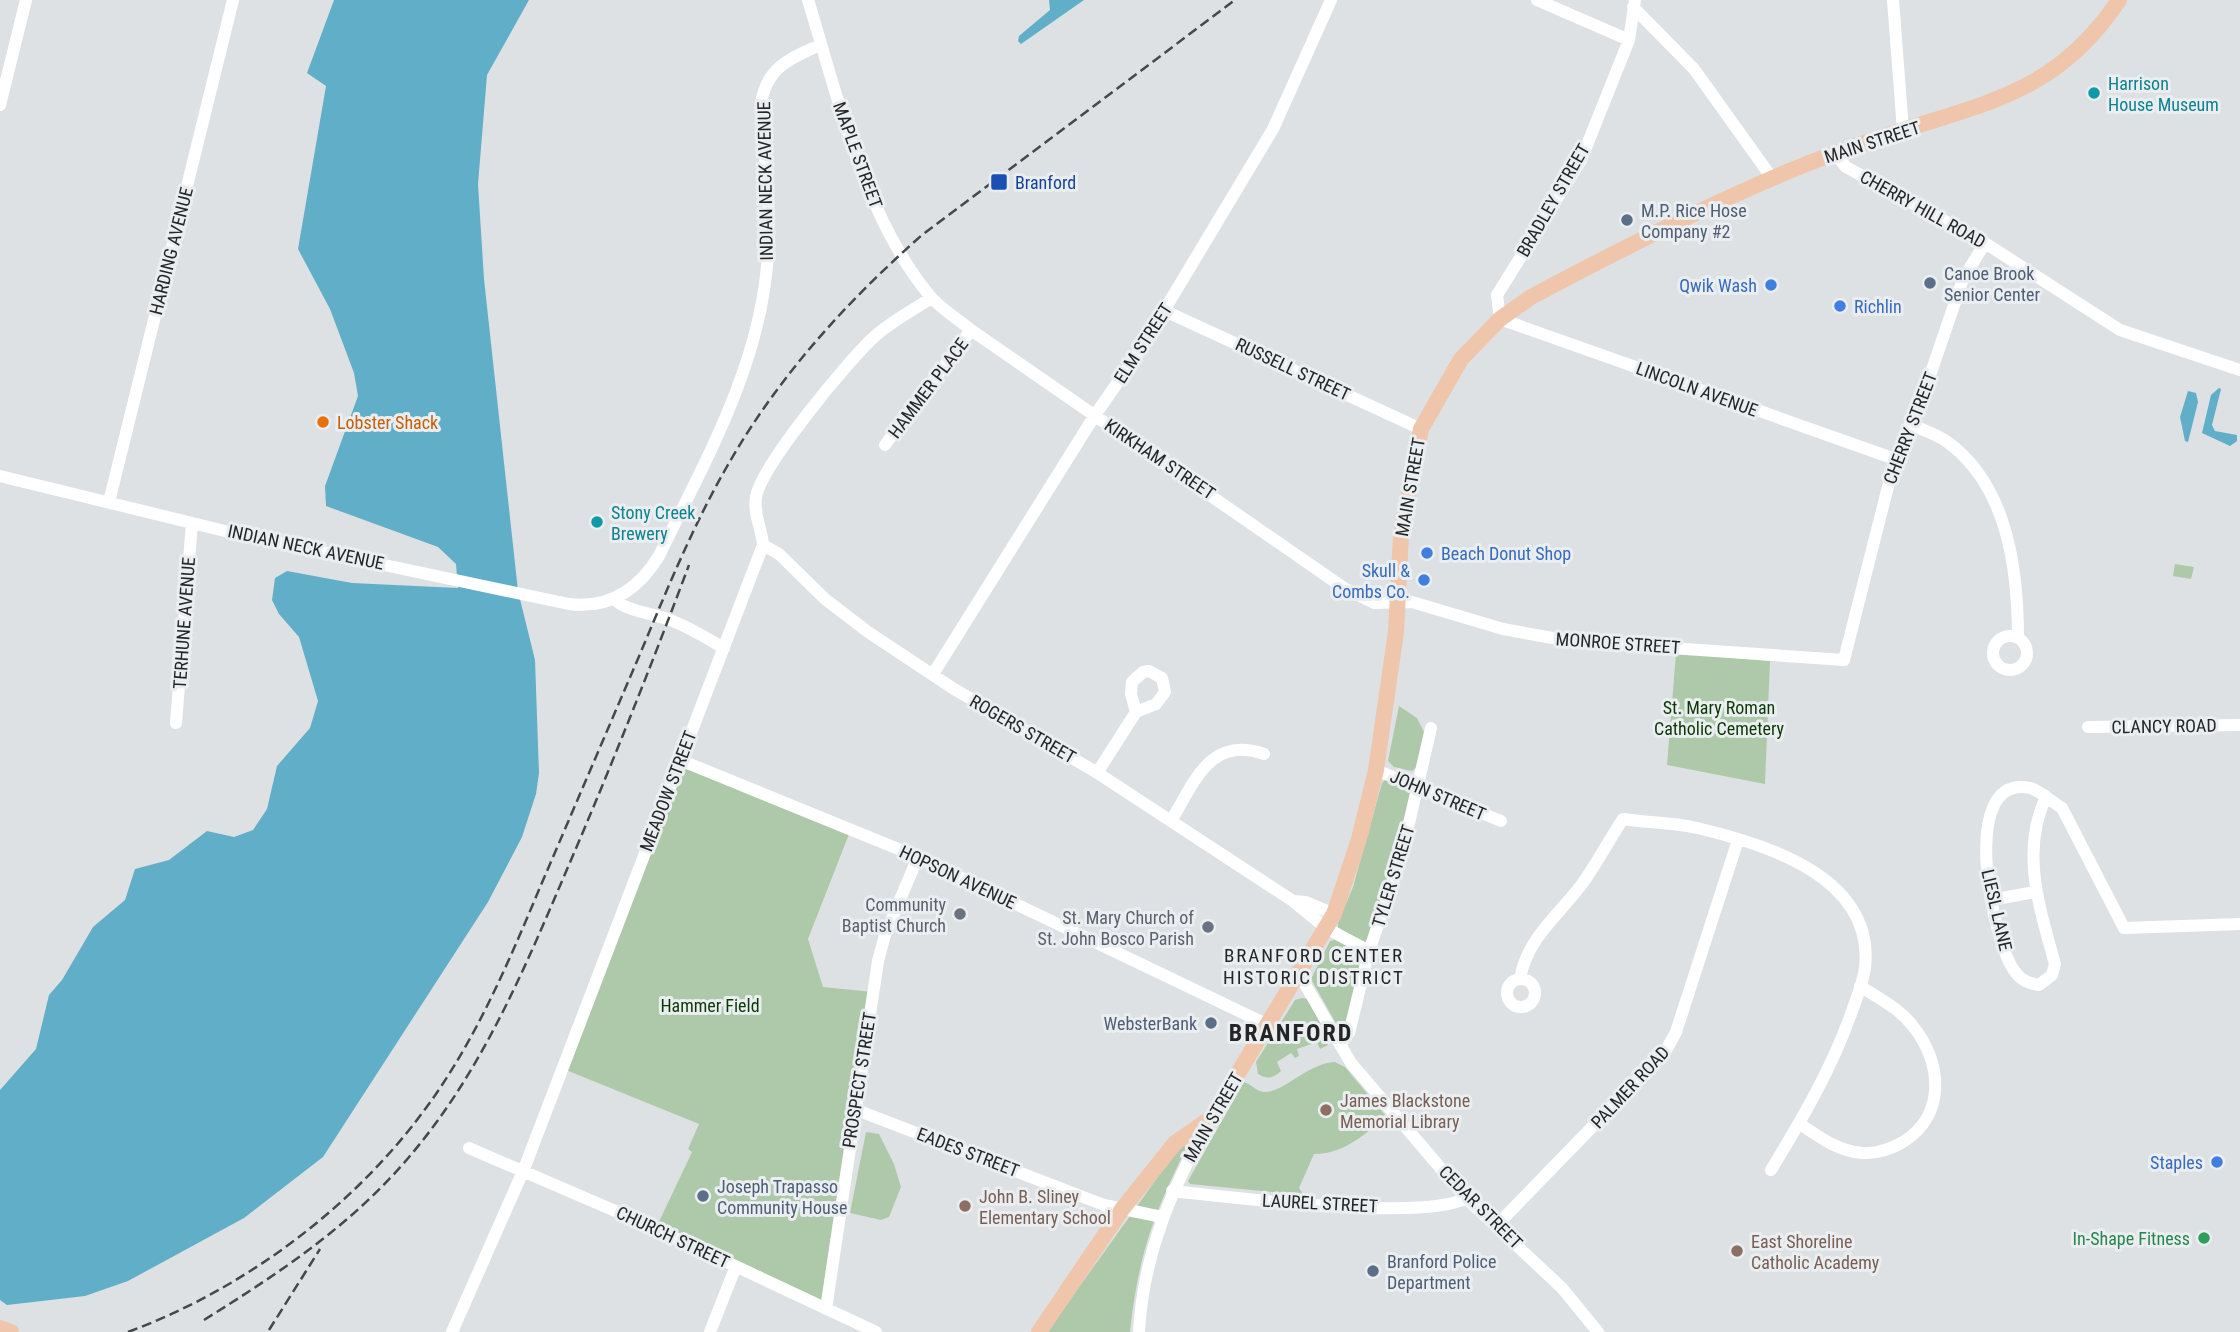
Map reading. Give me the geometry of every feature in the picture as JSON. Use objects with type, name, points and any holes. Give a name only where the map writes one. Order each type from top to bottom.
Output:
[{"type":"main road","name":"MAIN STREET","points":[[1211,1118],[1330,921],[1359,839],[1376,770],[1390,680],[1407,490],[1421,429],[1457,365],[1500,319],[1578,272],[1772,178],[1903,130],[1965,113],[2022,90],[2064,64],[2092,35],[2119,0]]},
{"type":"main road","points":[[1039,1332],[1123,1208],[1175,1143],[1211,1118]]},
{"type":"main road","points":[[0,1328],[11,1332]]},
{"type":"street","points":[[0,105],[26,0]]},
{"type":"street","name":"HARDING AVENUE","points":[[109,502],[233,0]]},
{"type":"street","name":"MAPLE STREET","points":[[807,0],[883,226],[931,298]]},
{"type":"street","name":"ELM STREET","points":[[933,674],[1096,415],[1165,311],[1273,129],[1331,0]]},
{"type":"street","points":[[1537,0],[1629,40]]},
{"type":"street","points":[[1893,0],[1903,130]]},
{"type":"street","points":[[1634,3],[1694,69],[1772,178]]},
{"type":"street","name":"BRADLEY STREET","points":[[1500,319],[1497,295],[1581,160],[1629,40],[1634,3]]},
{"type":"street","name":"INDIAN NECK AVENUE","points":[[0,476],[192,523],[584,605],[614,599],[643,579],[659,556],[742,379],[760,315],[768,255],[761,104],[764,89],[779,66],[820,45]]},
{"type":"street","name":"CHERRY HILL ROAD","points":[[1835,153],[1846,167],[1985,243],[2120,330],[2240,370]]},
{"type":"street","name":"CHERRY STREET","points":[[1844,660],[1895,459],[1912,425],[1963,279],[1985,243]]},
{"type":"street","points":[[764,545],[756,497],[778,456],[857,353],[876,335],[931,298]]},
{"type":"street","name":"KIRKHAM STREET","points":[[931,298],[971,330],[1344,588],[1374,603],[1396,603]]},
{"type":"street","name":"RUSSELL STREET","points":[[1165,311],[1421,429]]},
{"type":"street","name":"LINCOLN AVENUE","points":[[1500,319],[1895,459]]},
{"type":"street","name":"HAMMER PLACE","points":[[885,445],[971,330]]},
{"type":"street","points":[[1912,425],[1945,440],[1988,484],[1997,503],[2010,560],[2018,638]]},
{"type":"street","name":"TERHUNE AVENUE","points":[[176,723],[192,523]]},
{"type":"street","name":"MEADOW STREET","points":[[452,1332],[524,1169],[764,545]]},
{"type":"street","name":"ROGERS STREET","points":[[764,545],[779,554],[825,599],[868,632],[1097,773],[1293,901],[1306,902],[1369,951]]},
{"type":"street","name":"INDIAN NECK AVENUE","points":[[614,599],[626,608],[649,611],[676,622],[724,648]]},
{"type":"street","name":"MONROE STREET","points":[[1396,603],[1412,602],[1503,629],[1569,641],[1844,660]]},
{"type":"street","points":[[1097,773],[1136,712]]},
{"type":"street","name":"CLANCY ROAD","points":[[2088,727],[2240,725]]},
{"type":"street","name":"TYLER STREET","points":[[1340,1045],[1349,1032],[1369,951],[1401,858],[1431,728]]},
{"type":"street","points":[[1171,821],[1204,768],[1214,758],[1236,748],[1264,754]]},
{"type":"street","name":"HOPSON AVENUE","points":[[680,760],[918,857],[1268,1025]]},
{"type":"street","name":"JOHN STREET","points":[[1376,770],[1501,821]]},
{"type":"street","name":"LIESL LANE","points":[[2046,797],[2035,819],[2035,892],[2055,964],[2052,975],[2039,985],[2026,982],[2014,972],[2002,944],[1986,864],[1987,819],[1998,797],[2014,788],[2031,788],[2046,797],[2062,808],[2124,928],[2240,924]]},
{"type":"street","points":[[1520,979],[1523,960],[1532,943],[1582,884],[1623,819],[1668,822],[1738,839],[1779,854],[1822,877],[1848,902],[1864,937],[1865,970],[1835,1061],[1771,1170]]},
{"type":"street","name":"PALMER ROAD","points":[[1498,1224],[1665,1052],[1676,1032],[1738,839]]},
{"type":"street","name":"PROSPECT STREET","points":[[826,1309],[854,1109],[885,935],[918,857]]},
{"type":"street","points":[[1992,900],[2035,892]]},
{"type":"street","name":"CEDAR STREET","points":[[1299,974],[1320,1006],[1340,1045],[1466,1198],[1498,1224],[1562,1288],[1598,1332]]},
{"type":"street","points":[[1800,1124],[1840,1148],[1863,1153],[1884,1151],[1918,1131],[1932,1110],[1937,1091],[1933,1068],[1914,1027],[1893,1007],[1860,986]]},
{"type":"street","name":"EADES STREET","points":[[854,1109],[1104,1205],[1162,1217]]},
{"type":"street","name":"MAIN STREET","points":[[1139,1332],[1147,1269],[1162,1217],[1172,1191],[1211,1118]]},
{"type":"street","name":"CHURCH STREET","points":[[469,1148],[524,1169],[876,1332]]},
{"type":"street","name":"LAUREL STREET","points":[[1172,1191],[1356,1206],[1441,1207],[1466,1198]]},
{"type":"street","points":[[710,1332],[736,1266]]},
{"type":"green space","points":[[2175,564],[2194,567],[2191,579],[2173,576]]},
{"type":"green space","name":"St. Mary Roman Catholic Cemetery","points":[[1676,653],[1770,661],[1765,784],[1667,765]]},
{"type":"green space","points":[[1399,706],[1417,718],[1425,734],[1417,767],[1412,771],[1394,767],[1388,761]]},
{"type":"green space","name":"Hammer Field","points":[[680,760],[851,829],[808,939],[823,987],[873,992],[826,1309],[656,1228],[692,1152],[688,1149],[699,1124],[561,1068]]},
{"type":"green space","points":[[1386,779],[1407,787],[1411,795],[1369,939],[1365,942],[1338,928],[1338,923],[1353,887],[1382,783]]},
{"type":"green space","points":[[1335,940],[1362,954],[1364,959],[1346,1031],[1342,1034],[1311,979],[1330,941]]},
{"type":"green space","points":[[1307,999],[1324,1030],[1328,1045],[1320,1049],[1317,1042],[1297,1049],[1299,1056],[1295,1058],[1291,1053],[1277,1062],[1281,1071],[1275,1075],[1268,1078],[1258,1074],[1256,1062],[1295,1000]]},
{"type":"green space","points":[[1335,1062],[1345,1067],[1386,1116],[1344,1147],[1314,1154],[1299,1188],[1304,1195],[1190,1184],[1188,1181],[1244,1082],[1263,1092],[1271,1091],[1315,1067]]},
{"type":"green space","points":[[866,1132],[879,1134],[894,1164],[901,1187],[889,1217],[881,1220],[850,1213]]},
{"type":"green space","points":[[1184,1145],[1186,1149],[1164,1195],[1149,1237],[1137,1281],[1130,1332],[1047,1332],[1180,1146]]},
{"type":"water","points":[[334,0],[529,0],[487,75],[478,184],[484,279],[518,591],[535,660],[539,773],[536,794],[522,837],[488,902],[323,1157],[244,1218],[128,1281],[85,1296],[7,1305],[0,1300],[0,1090],[36,1049],[49,995],[62,980],[93,927],[125,900],[135,869],[169,860],[207,831],[234,837],[253,830],[267,809],[277,766],[310,728],[318,701],[299,637],[279,614],[272,600],[275,578],[287,571],[352,583],[458,588],[456,564],[438,547],[326,506],[325,486],[358,396],[354,373],[330,309],[298,249],[326,86],[307,73]]},
{"type":"water","points":[[1049,0],[1084,0],[1021,44],[1018,41],[1019,36],[1050,10]]},
{"type":"water","points":[[2221,389],[2212,425],[2215,431],[2237,435],[2237,441],[2230,446],[2202,433],[2211,395]]},
{"type":"water","points":[[2188,391],[2196,393],[2198,402],[2188,442],[2185,441],[2180,417]]},
{"type":"railway","points":[[128,1332],[219,1290],[304,1233],[343,1200],[379,1164],[412,1126],[442,1085],[484,1013],[508,962],[701,514],[766,405],[813,344],[865,288],[922,235],[1235,0]]},
{"type":"railway","points":[[204,1320],[309,1250],[358,1209],[403,1164],[454,1097],[496,1026],[532,951],[613,759],[689,565]]},
{"type":"railway","points":[[269,1330],[320,1249]]},
{"type":"place","name":"Harrison House Museum","points":[[2094,93]]},
{"type":"place","name":"Branford","points":[[999,182]]},
{"type":"place","name":"M.P. Rice Hose Company #2","points":[[1627,220]]},
{"type":"place","name":"Canoe Brook Senior Center","points":[[1930,283]]},
{"type":"place","name":"Qwik Wash","points":[[1771,285]]},
{"type":"place","name":"Richlin","points":[[1840,306]]},
{"type":"place","name":"Lobster Shack","points":[[323,422]]},
{"type":"place","name":"Stony Creek Brewery","points":[[597,522]]},
{"type":"place","name":"Beach Donut Shop","points":[[1427,553]]},
{"type":"place","name":"Skull & Combs Co.","points":[[1424,580]]},
{"type":"place","name":"Community Baptist Church","points":[[960,914]]},
{"type":"place","name":"St. Mary Church of St. John Bosco Parish","points":[[1208,927]]},
{"type":"place","name":"WebsterBank","points":[[1211,1023]]},
{"type":"place","name":"James Blackstone Memorial Library","points":[[1326,1110]]},
{"type":"place","name":"Staples","points":[[2217,1162]]},
{"type":"place","name":"Joseph Trapasso Community House","points":[[703,1196]]},
{"type":"place","name":"John B. Sliney Elementary School","points":[[965,1206]]},
{"type":"place","name":"In-Shape Fitness","points":[[2204,1238]]},
{"type":"place","name":"East Shoreline Catholic Academy","points":[[1737,1251]]},
{"type":"place","name":"Branford Police Department","points":[[1373,1271]]},
{"type":"district","name":"BRANFORD CENTER HISTORIC DISTRICT","points":[[1314,966]]},
{"type":"district","name":"BRANFORD","points":[[1291,1033]]}]
